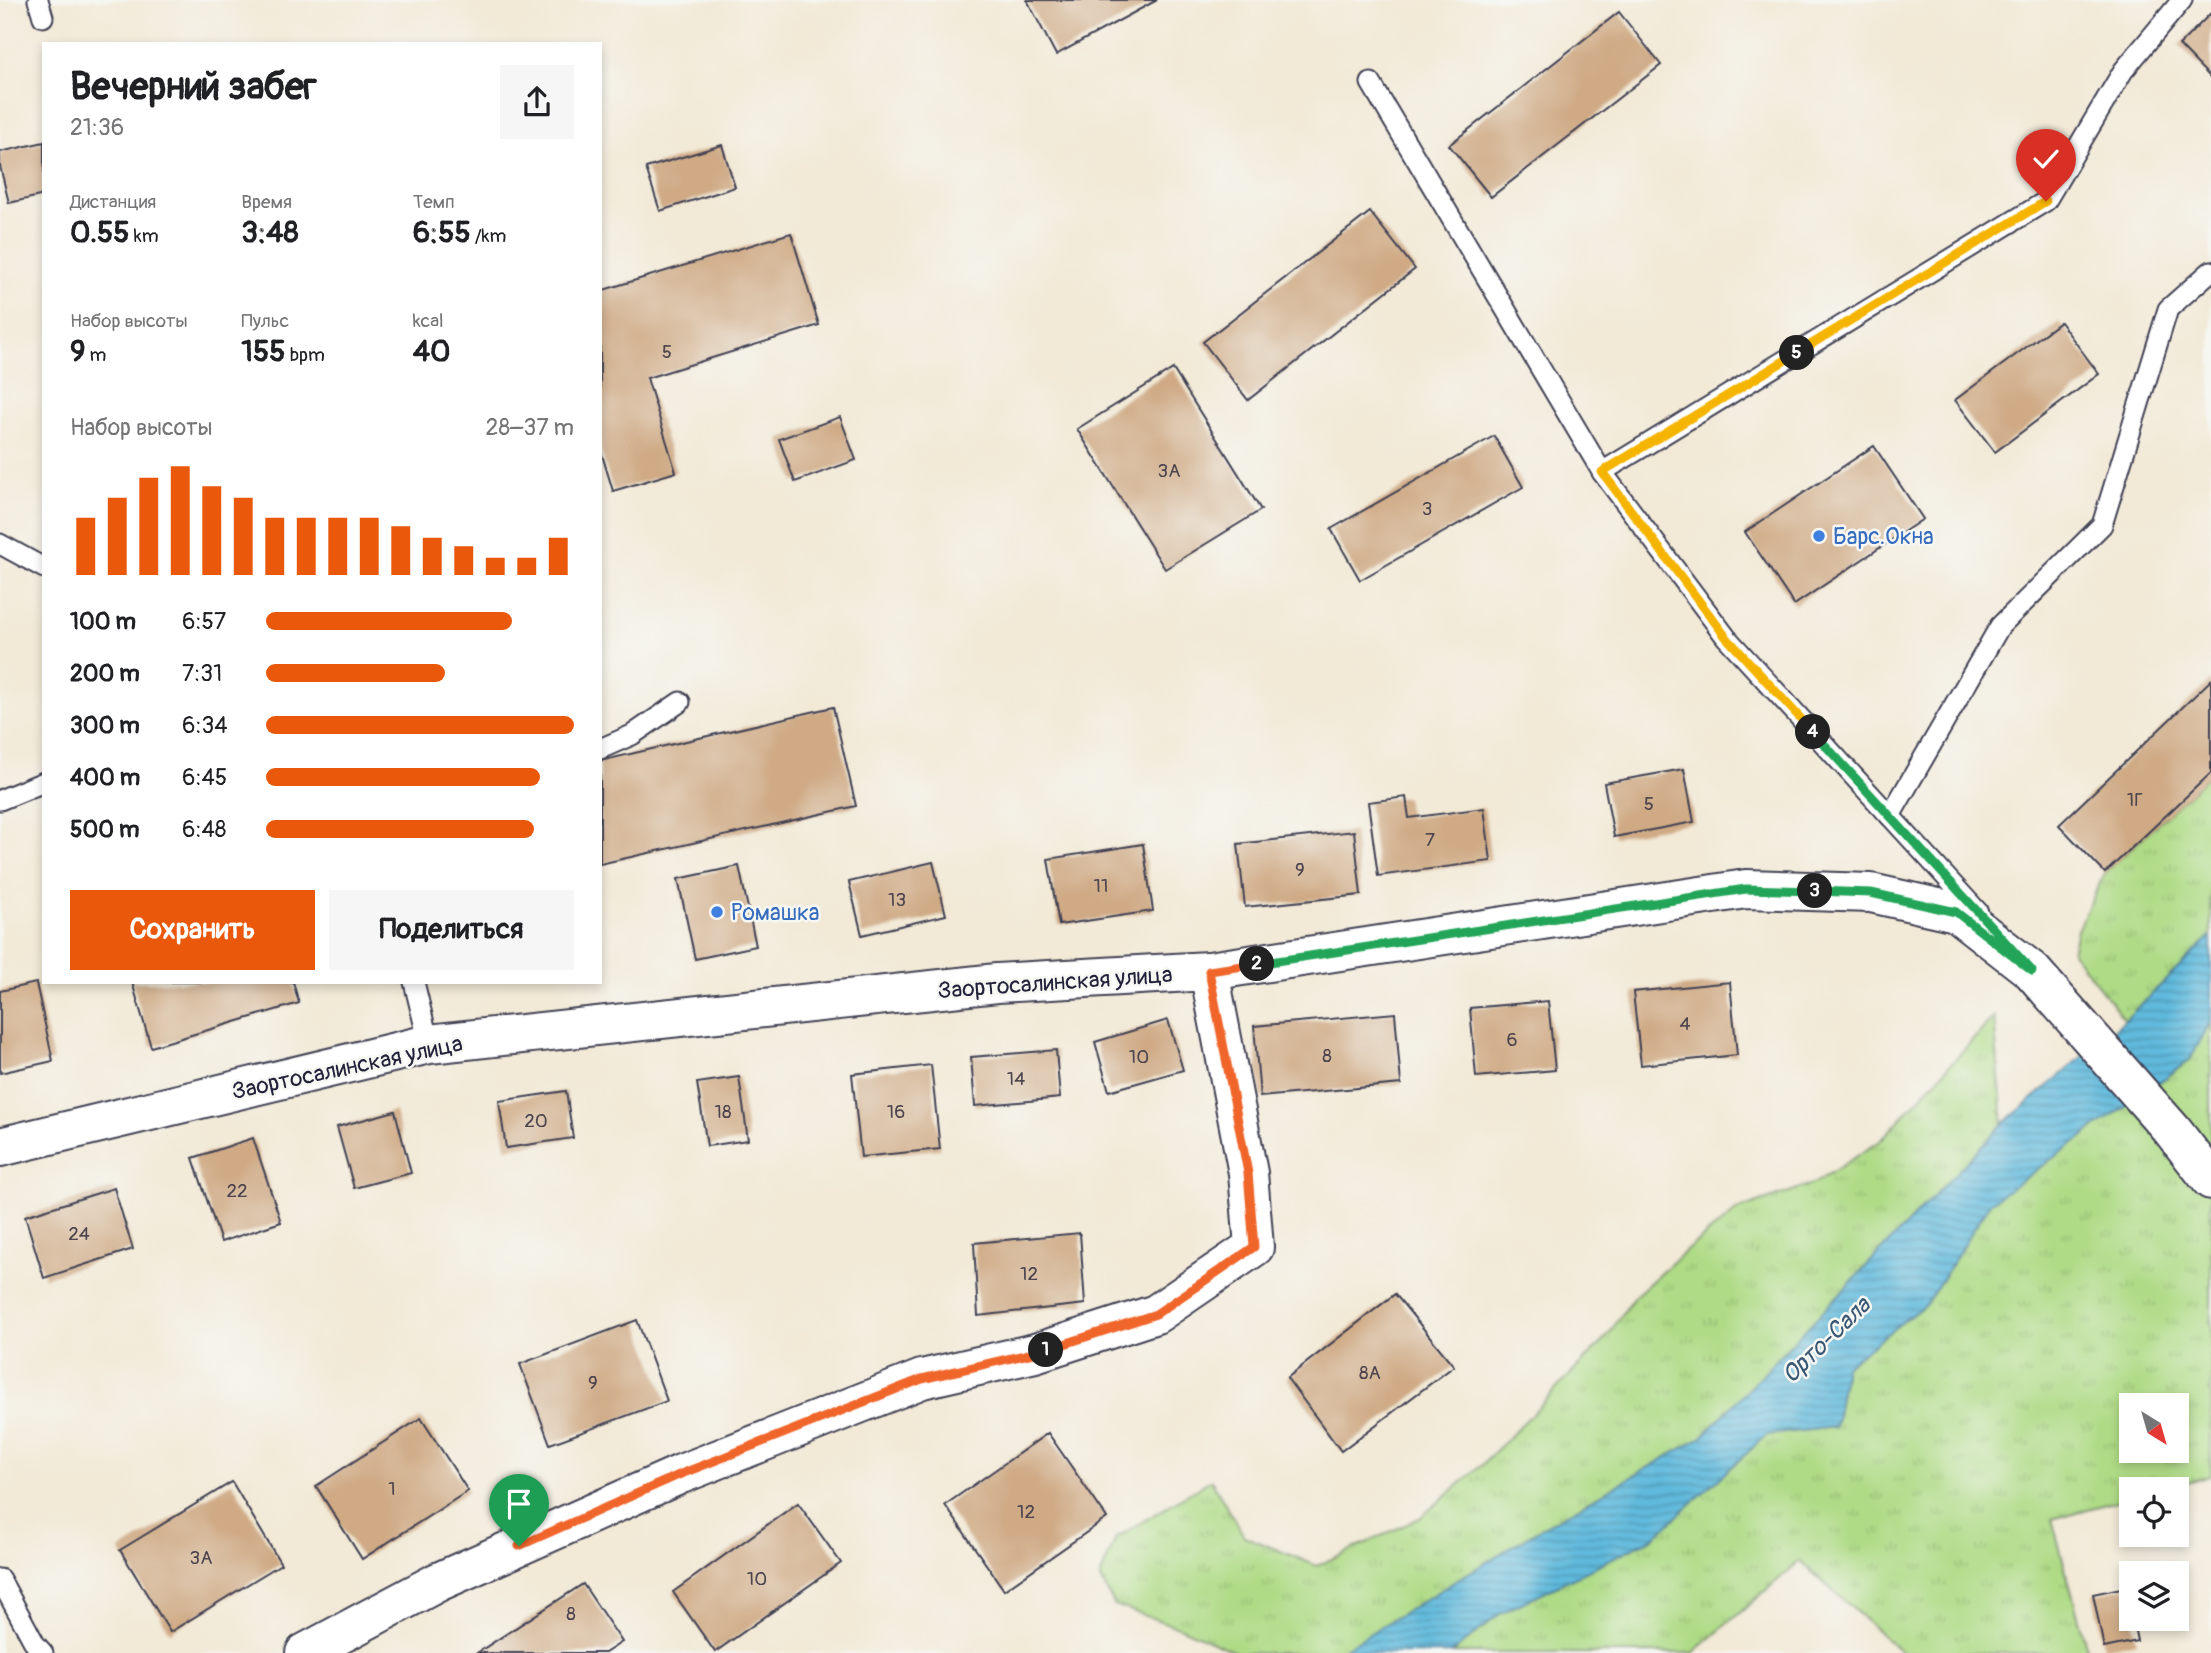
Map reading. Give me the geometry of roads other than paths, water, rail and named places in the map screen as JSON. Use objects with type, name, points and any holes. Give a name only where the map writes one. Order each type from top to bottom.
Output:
[{"type":"street","name":"Заортосалинская улица","points":[[0,1147],[429,1044],[997,983],[1209,971],[1746,889],[1871,893],[1956,912],[2032,971],[2172,1130],[2211,1180]]},
{"type":"street","points":[[305,1653],[438,1582],[681,1474],[922,1379],[1035,1353],[1156,1314],[1254,1247],[1248,1173],[1209,971]]},
{"type":"lane","points":[[1602,472],[2046,201],[2123,71],[2182,0]]},
{"type":"lane","points":[[1371,83],[1602,472],[1726,637],[2032,971]]},
{"type":"lane","points":[[1890,816],[2000,626],[2102,525],[2168,309],[2211,271]]},
{"type":"lane","points":[[0,544],[42,567]]},
{"type":"lane","points":[[602,749],[632,735],[680,702]]},
{"type":"lane","points":[[0,800],[42,783]]},
{"type":"lane","points":[[414,984],[429,1044]]},
{"type":"lane","points":[[0,1579],[35,1644],[43,1653]]},
{"type":"water","name":"Орто-Сала","points":[[2211,936],[2211,1021],[2189,1061],[1990,1203],[1927,1303],[1845,1366],[1835,1427],[1767,1435],[1653,1538],[1501,1613],[1452,1653],[1338,1653],[1545,1526],[1702,1437],[2003,1124],[2125,1020]]},
{"type":"place","name":"Барс.Окна","points":[[1819,536]]},
{"type":"place","name":"Ромашка","points":[[717,912]]}]
